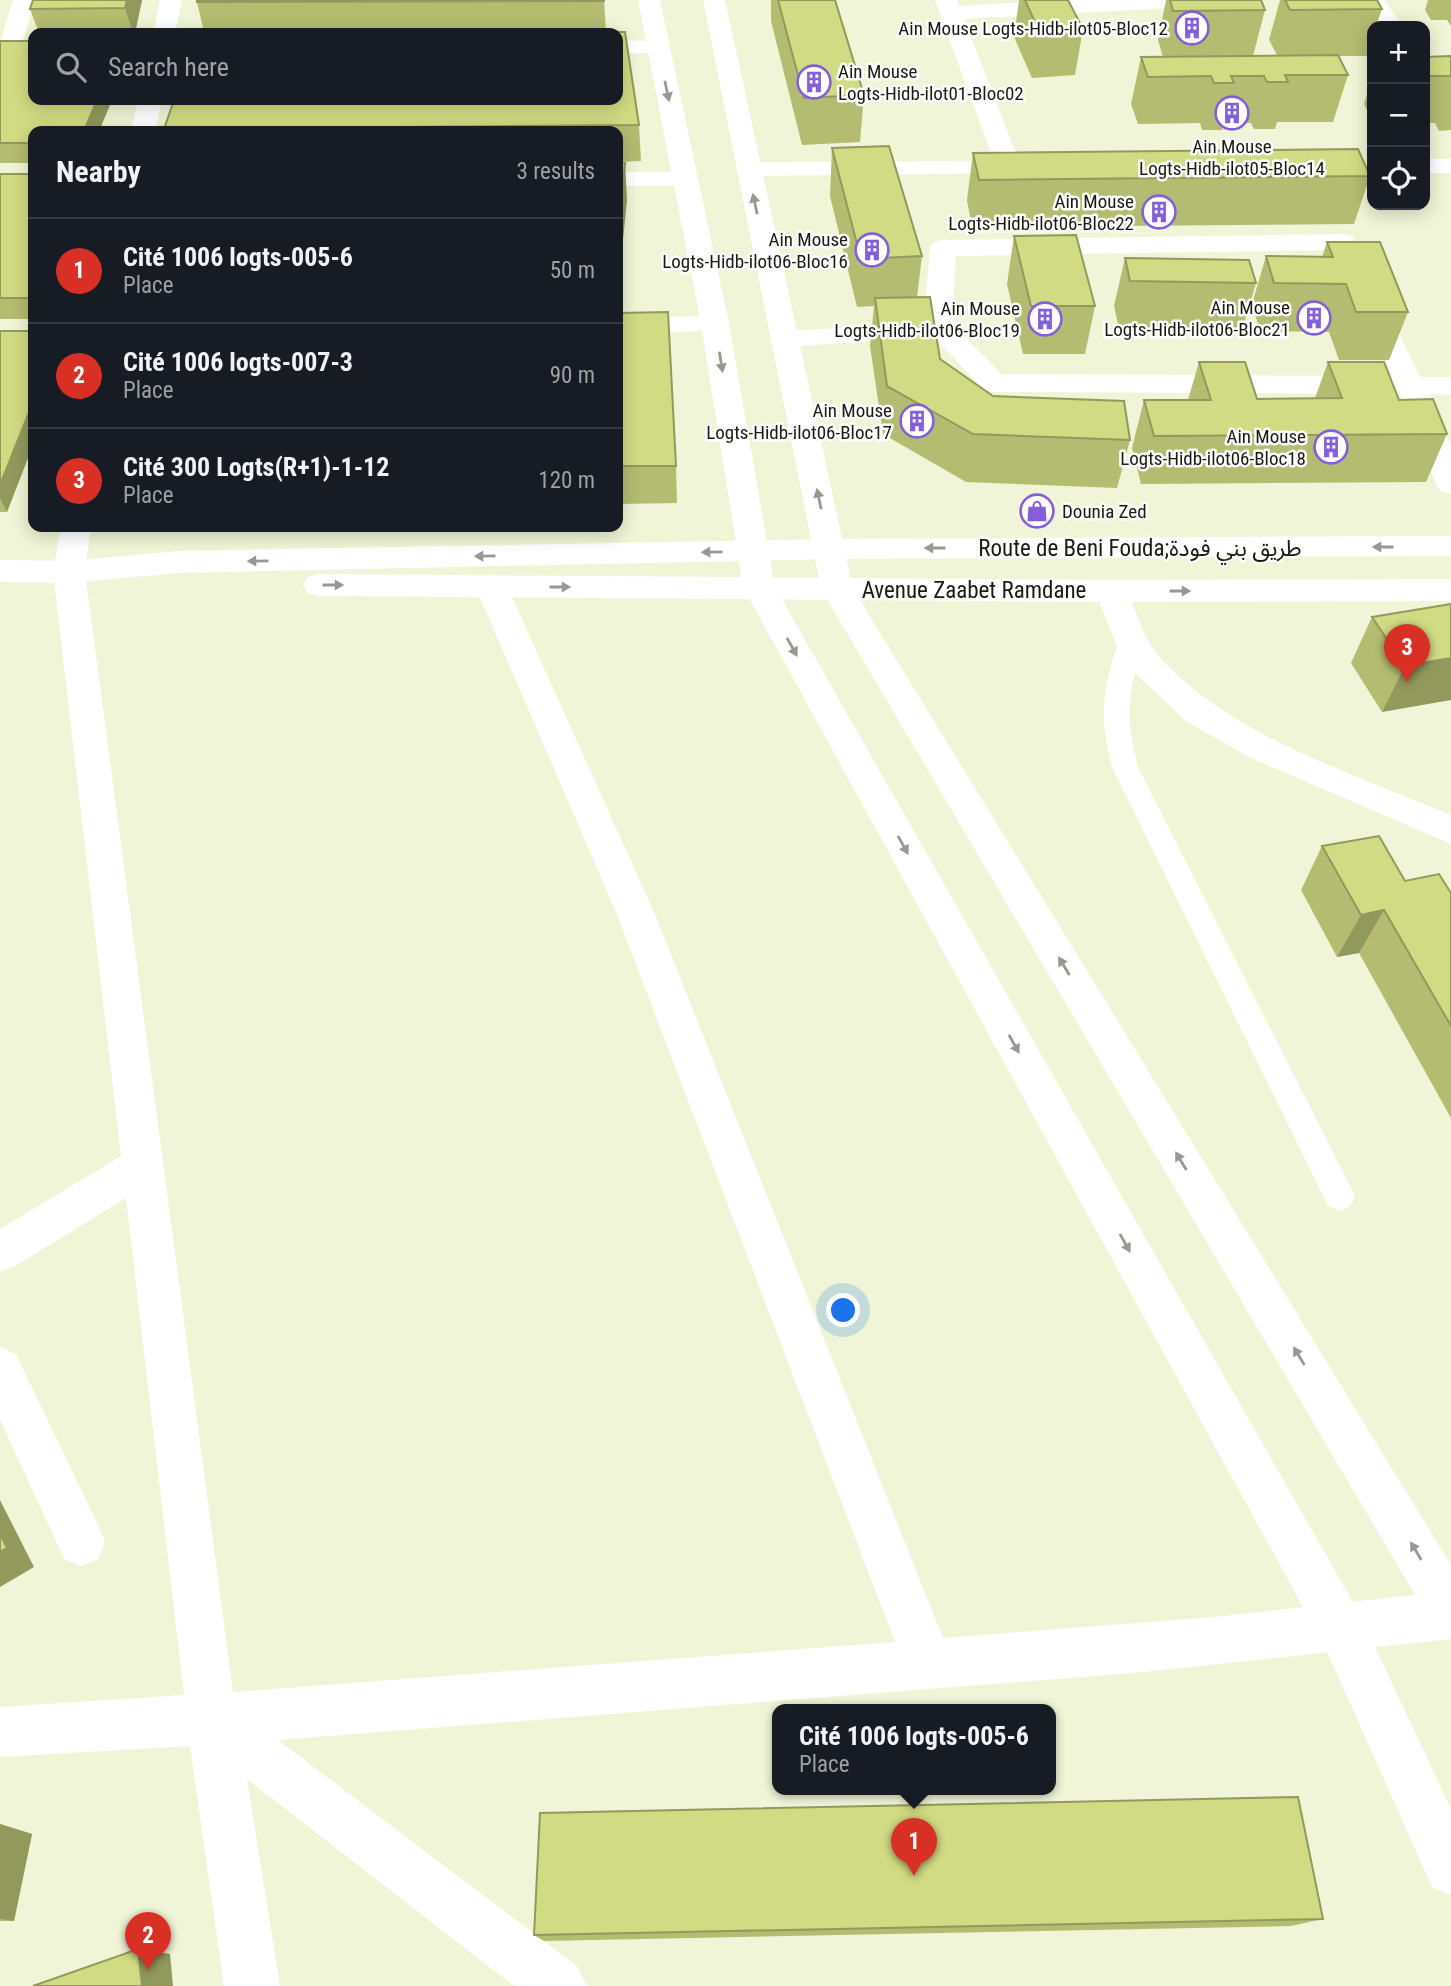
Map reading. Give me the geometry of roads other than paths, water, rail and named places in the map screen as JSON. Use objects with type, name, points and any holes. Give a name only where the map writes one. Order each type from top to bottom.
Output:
[{"type":"street","points":[[24,0],[4,54],[28,54]]},
{"type":"street","points":[[165,28],[171,0]]},
{"type":"street","points":[[649,0],[715,324],[756,569],[1342,1630],[1451,1868]]},
{"type":"street","points":[[714,0],[838,589],[1451,1609]]},
{"type":"street","points":[[1009,168],[949,7],[1188,0]]},
{"type":"street","points":[[1373,0],[1388,21]]},
{"type":"street","points":[[623,47],[658,47]]},
{"type":"street","points":[[144,126],[149,105]]},
{"type":"street","points":[[1430,166],[1451,166]]},
{"type":"street","points":[[748,169],[1051,168]]},
{"type":"street","points":[[623,179],[685,179]]},
{"type":"street","points":[[1451,386],[1409,385],[993,383],[943,330],[938,316],[943,248],[1343,242],[1409,385],[1433,434],[1451,484]]},
{"type":"street","points":[[623,326],[715,324]]},
{"type":"street","points":[[784,339],[943,330]]},
{"type":"street","points":[[75,532],[69,572],[212,1721],[252,1986]]},
{"type":"street","name":"Route de Beni Fouda;طريق بني فودة","points":[[756,569],[830,549],[1451,546]]},
{"type":"street","points":[[0,571],[69,572],[178,562],[756,569]]},
{"type":"street","points":[[69,572],[138,583],[176,585],[491,586],[756,569]]},
{"type":"street","name":"Avenue Zaabet Ramdane","points":[[756,569],[838,589],[1111,591]]},
{"type":"street","points":[[491,586],[635,912],[928,1664]]},
{"type":"street","name":"Route de Beni Fouda;طريق بني فودة","points":[[1111,591],[1451,590]]},
{"type":"street","points":[[1111,591],[1131,643],[1171,690],[1198,712],[1263,749],[1451,830]]},
{"type":"street","points":[[0,1252],[143,1165]]},
{"type":"street","points":[[0,1369],[81,1542]]},
{"type":"street","points":[[0,1732],[212,1721],[928,1664],[1342,1630],[1451,1615]]},
{"type":"street","points":[[212,1721],[559,1986]]},
{"type":"lane","points":[[1131,643],[1115,689],[1114,715],[1125,767],[1339,1196]]},
{"type":"place","name":"Ain Mouse Logts-Hidb-ilot05-Bloc12","points":[[1192,28]]},
{"type":"place","name":"Ain Mouse Logts-Hidb-ilot01-Bloc02","points":[[814,82]]},
{"type":"place","name":"Ain Mouse Logts-Hidb-ilot05-Bloc14","points":[[1232,113]]},
{"type":"place","name":"Ain Mouse Logts-Hidb-ilot06-Bloc22","points":[[1159,212]]},
{"type":"place","name":"Ain Mouse Logts-Hidb-ilot06-Bloc16","points":[[872,250]]},
{"type":"place","name":"Ain Mouse Logts-Hidb-ilot06-Bloc21","points":[[1314,318]]},
{"type":"place","name":"Ain Mouse Logts-Hidb-ilot06-Bloc19","points":[[1045,319]]},
{"type":"place","name":"Ain Mouse Logts-Hidb-ilot06-Bloc17","points":[[917,421]]},
{"type":"place","name":"Ain Mouse Logts-Hidb-ilot06-Bloc18","points":[[1331,447]]},
{"type":"place","name":"Dounia Zed","points":[[1037,511]]},
{"type":"place","name":"Cité 300 Logts(R+1)-1-12","points":[[1407,682]]},
{"type":"place","name":"Cité 1006 logts-005-6","points":[[914,1876]]},
{"type":"place","name":"Cité 1006 logts-007-3","points":[[148,1970]]}]
